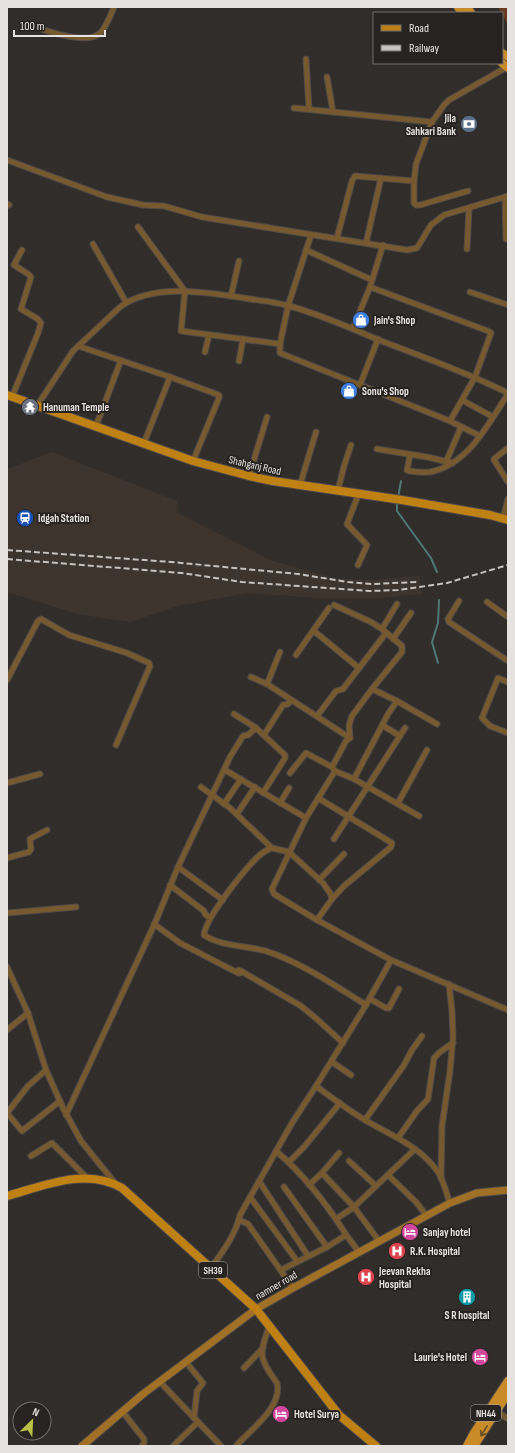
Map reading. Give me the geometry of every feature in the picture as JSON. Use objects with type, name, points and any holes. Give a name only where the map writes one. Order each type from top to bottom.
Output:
[{"type":"highway","name":"NH44","points":[[467,1446],[480,1422],[508,1381]]},
{"type":"highway","name":"NH44","points":[[474,1446],[508,1393]]},
{"type":"main road","name":"Shahganj Road","points":[[9,396],[193,461],[249,476],[385,497],[506,519]]},
{"type":"main road","name":"SH39","points":[[7,1196],[64,1181],[88,1178],[100,1179],[116,1184],[122,1188],[256,1309],[339,1415],[376,1446]]},
{"type":"main road","name":"namner road","points":[[82,1446],[122,1411],[256,1309],[450,1203],[477,1193],[508,1190]]},
{"type":"street","points":[[44,30],[66,36],[94,37],[100,34],[114,7]]},
{"type":"street","points":[[306,59],[309,109]]},
{"type":"street","points":[[468,191],[418,205],[414,203],[416,164],[432,122],[444,105],[449,100],[506,66]]},
{"type":"street","points":[[327,77],[332,112]]},
{"type":"street","points":[[294,108],[432,122]]},
{"type":"street","points":[[7,160],[107,197],[143,205],[164,206],[202,218],[383,245],[407,250],[414,249],[419,245],[431,225],[444,215],[507,196],[506,239]]},
{"type":"street","points":[[337,238],[354,177],[414,181]]},
{"type":"street","points":[[366,243],[381,178]]},
{"type":"street","points":[[467,249],[469,208]]},
{"type":"street","points":[[138,227],[184,291],[180,330],[182,332],[280,344]]},
{"type":"street","points":[[311,235],[288,306],[280,344],[281,353],[450,421],[480,436]]},
{"type":"street","points":[[92,244],[126,302]]},
{"type":"street","points":[[353,328],[370,287],[383,245]]},
{"type":"street","points":[[9,396],[38,333],[41,323],[38,319],[21,309],[31,277],[14,266],[22,250]]},
{"type":"street","points":[[306,250],[372,280]]},
{"type":"street","points":[[231,296],[239,261]]},
{"type":"street","points":[[370,287],[490,332],[491,335],[475,377],[450,421]]},
{"type":"street","points":[[37,406],[71,354],[126,302],[151,295],[184,291],[231,296],[288,306],[353,328],[475,377],[508,393],[480,436],[463,456],[453,463],[430,472],[409,471],[407,470],[410,455]]},
{"type":"street","points":[[470,292],[508,305]]},
{"type":"street","points":[[206,352],[209,335]]},
{"type":"street","points":[[239,361],[243,339]]},
{"type":"street","points":[[360,385],[378,339]]},
{"type":"street","points":[[78,346],[217,393],[220,396],[193,461]]},
{"type":"street","points":[[96,426],[121,360]]},
{"type":"street","points":[[144,443],[170,376]]},
{"type":"street","points":[[462,400],[493,417]]},
{"type":"street","points":[[249,476],[267,417]]},
{"type":"street","points":[[446,462],[461,427]]},
{"type":"street","points":[[300,485],[316,432]]},
{"type":"street","points":[[338,490],[351,445]]},
{"type":"street","points":[[508,448],[494,460],[508,482]]},
{"type":"street","points":[[377,449],[453,463]]},
{"type":"street","points":[[358,565],[368,545],[347,524],[359,493]]},
{"type":"street","points":[[506,519],[508,499]]},
{"type":"street","points":[[459,601],[448,619],[449,622],[508,661]]},
{"type":"street","points":[[487,602],[508,617]]},
{"type":"street","points":[[317,716],[336,691],[343,689],[359,668],[384,631],[397,604]]},
{"type":"street","points":[[296,655],[332,607],[371,622],[402,646],[402,652],[372,689],[350,720],[350,738]]},
{"type":"street","points":[[393,639],[412,613]]},
{"type":"street","points":[[7,680],[38,621],[41,619],[69,635],[127,653],[149,663],[150,666],[116,745]]},
{"type":"street","points":[[314,631],[359,668]]},
{"type":"street","points":[[267,684],[280,652]]},
{"type":"street","points":[[251,677],[267,684],[350,738]]},
{"type":"street","points":[[508,682],[498,678],[482,718],[490,726],[508,733]]},
{"type":"street","points":[[372,689],[397,701],[436,724]]},
{"type":"street","points":[[264,735],[283,705],[286,705],[291,700]]},
{"type":"street","points":[[354,779],[382,725],[397,701]]},
{"type":"street","points":[[234,714],[256,728],[286,757],[264,793]]},
{"type":"street","points":[[382,725],[400,736]]},
{"type":"street","points":[[66,1115],[212,794],[242,737],[248,735],[256,728]]},
{"type":"street","points":[[334,839],[405,728]]},
{"type":"street","points":[[350,738],[346,741],[318,798],[306,818],[272,891],[274,894],[317,920],[391,960],[508,1010]]},
{"type":"street","points":[[398,804],[427,750]]},
{"type":"street","points":[[290,773],[306,753],[419,816]]},
{"type":"street","points":[[225,770],[306,818]]},
{"type":"street","points":[[7,783],[40,774]]},
{"type":"street","points":[[224,804],[241,779]]},
{"type":"street","points":[[201,787],[237,814],[272,848],[289,852],[319,880],[330,893],[332,900]]},
{"type":"street","points":[[237,814],[255,787]]},
{"type":"street","points":[[280,803],[289,788]]},
{"type":"street","points":[[317,920],[344,886],[391,847],[392,844],[391,841],[318,798]]},
{"type":"street","points":[[7,858],[29,852],[31,849],[30,839],[47,830]]},
{"type":"street","points":[[272,848],[262,853],[252,863],[223,900],[210,918],[203,933],[204,936],[240,947],[264,951],[279,956],[340,988],[366,1005]]},
{"type":"street","points":[[319,880],[344,854]]},
{"type":"street","points":[[178,866],[223,900]]},
{"type":"street","points":[[170,885],[204,911],[210,918]]},
{"type":"street","points":[[7,913],[76,907]]},
{"type":"street","points":[[154,924],[180,943],[238,973],[239,970],[240,972],[241,971],[295,1002],[318,1020],[343,1043]]},
{"type":"street","points":[[211,1268],[225,1247],[239,1220],[240,1215],[292,1123],[332,1062],[370,999],[391,960]]},
{"type":"street","points":[[7,968],[28,1013],[46,1070],[66,1115],[81,1141],[116,1184]]},
{"type":"street","points":[[441,1178],[442,1126],[453,1043],[449,984]]},
{"type":"street","points":[[370,999],[386,1008],[389,1008],[399,989]]},
{"type":"street","points":[[7,1030],[28,1013]]},
{"type":"street","points":[[365,1120],[404,1065],[422,1036]]},
{"type":"street","points":[[398,1138],[429,1097],[434,1058],[453,1043]]},
{"type":"street","points":[[332,1062],[351,1075]]},
{"type":"street","points":[[46,1070],[26,1088],[7,1113],[22,1132],[60,1101]]},
{"type":"street","points":[[316,1086],[365,1120],[415,1149],[436,1170],[441,1178],[450,1203]]},
{"type":"street","points":[[289,1162],[304,1147],[340,1103]]},
{"type":"street","points":[[31,1156],[52,1143],[88,1178]]},
{"type":"street","points":[[336,1218],[354,1207],[415,1149]]},
{"type":"street","points":[[276,1151],[289,1162],[336,1218],[346,1235],[354,1243],[359,1253]]},
{"type":"street","points":[[309,1185],[322,1173],[339,1152]]},
{"type":"street","points":[[349,1161],[376,1186]]},
{"type":"street","points":[[322,1173],[354,1207],[379,1241]]},
{"type":"street","points":[[388,1175],[416,1202],[426,1215]]},
{"type":"street","points":[[259,1180],[308,1256]]},
{"type":"street","points":[[284,1187],[326,1247]]},
{"type":"street","points":[[250,1197],[297,1261]]},
{"type":"street","points":[[239,1220],[248,1224],[293,1288]]},
{"type":"street","points":[[281,1270],[346,1235]]},
{"type":"street","points":[[236,1446],[274,1406],[277,1399],[277,1383],[264,1363],[263,1348],[269,1326]]},
{"type":"street","points":[[244,1368],[263,1348]]},
{"type":"street","points":[[173,1446],[196,1420],[197,1391],[203,1383],[186,1362]]},
{"type":"street","points":[[160,1382],[221,1446]]},
{"type":"street","points":[[122,1411],[144,1439],[142,1446]]},
{"type":"street","points":[[496,1411],[508,1419]]},
{"type":"shaded area","points":[[498,7],[508,7],[508,25],[503,16],[503,12],[501,12]]},
{"type":"shaded area","points":[[52,452],[177,501],[178,513],[270,560],[332,578],[373,580],[419,576],[422,594],[380,598],[319,598],[247,593],[178,606],[130,622],[77,614],[7,592],[7,469]]},
{"type":"waterway","points":[[398,498],[401,481]]},
{"type":"waterway","points":[[397,502],[397,511],[431,558],[437,572]]},
{"type":"waterway","points":[[438,663],[432,642],[438,623],[439,600]]},
{"type":"railway","points":[[7,550],[171,562],[298,574],[348,582],[372,584],[417,582]]},
{"type":"railway","points":[[7,559],[182,573],[242,582],[370,591],[398,590],[447,583],[508,565]]},
{"type":"place","name":"Jila Sahkari Bank","points":[[469,124]]},
{"type":"place","name":"Jain's Shop","points":[[361,320]]},
{"type":"place","name":"Sonu's Shop","points":[[349,391]]},
{"type":"place","name":"Hanuman Temple","points":[[30,407]]},
{"type":"place","name":"Idgah Station","points":[[25,518]]},
{"type":"place","name":"Sanjay hotel","points":[[410,1232]]},
{"type":"place","name":"R.K. Hospital","points":[[397,1251]]},
{"type":"place","name":"Jeevan Rekha Hospital","points":[[366,1277]]},
{"type":"place","name":"S R hospital","points":[[467,1297]]},
{"type":"place","name":"Laurie's Hotel","points":[[480,1357]]},
{"type":"place","name":"Hotel Surya","points":[[281,1414]]}]
